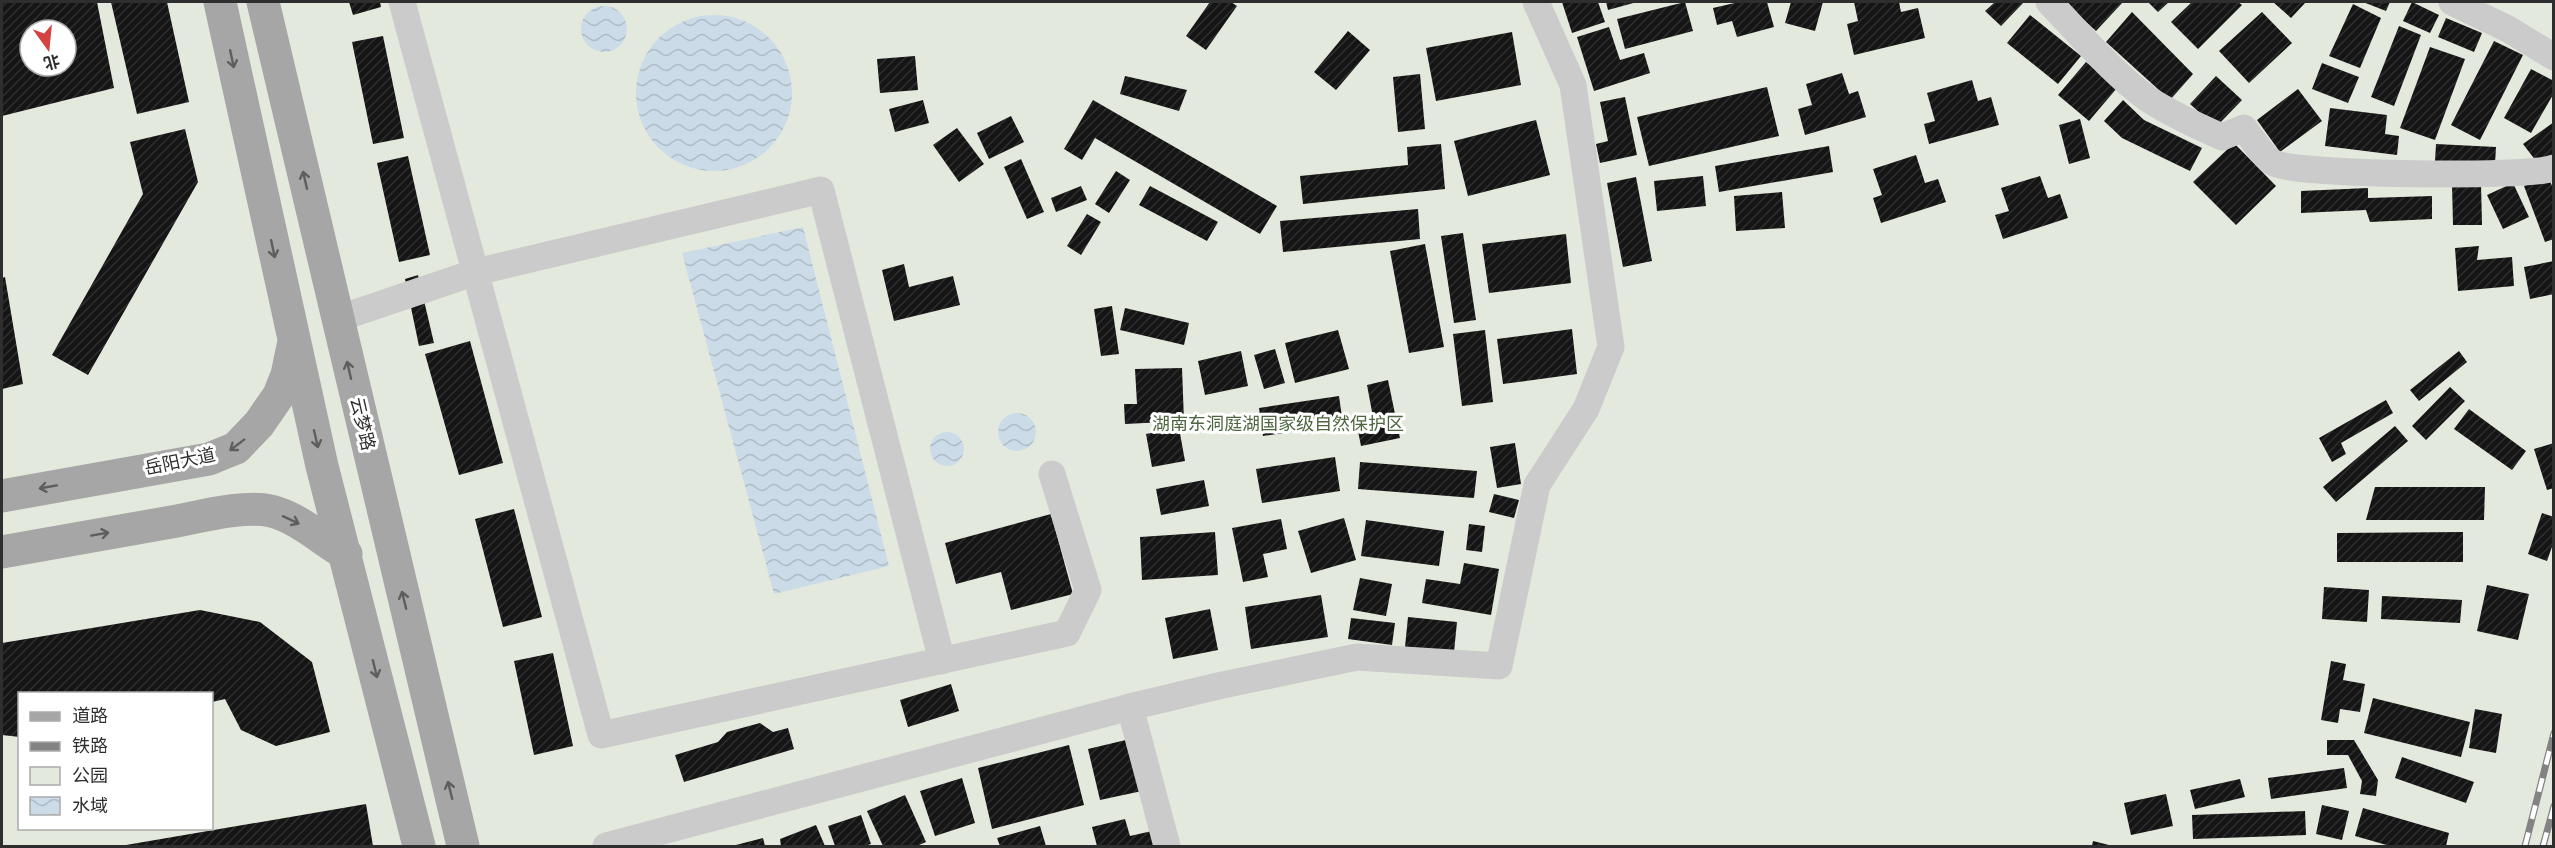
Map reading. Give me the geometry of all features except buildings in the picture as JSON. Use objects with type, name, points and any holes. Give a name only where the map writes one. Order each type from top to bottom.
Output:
[{"type":"main road","points":[[220,2],[293,342],[419,846]]},
{"type":"main road","name":"云梦路","points":[[263,2],[464,846]]},
{"type":"main road","name":"岳阳大道","points":[[2,496],[209,459],[236,448],[259,424],[279,395],[287,375],[293,342]]},
{"type":"main road","points":[[2,552],[215,514],[252,510],[271,511],[292,520],[310,529],[346,554]]},
{"type":"street","points":[[402,2],[601,735],[1067,633],[1088,590],[1052,474]]},
{"type":"street","points":[[606,846],[1131,707],[1357,657],[1499,666],[1537,485],[1586,409],[1611,347],[1573,85],[1536,2]]},
{"type":"street","points":[[2049,2],[2110,66],[2148,98],[2182,118],[2222,137],[2244,128],[2273,163],[2305,170],[2488,174],[2553,168]]},
{"type":"street","points":[[2452,2],[2508,28],[2553,57]]},
{"type":"street","points":[[337,319],[476,272],[821,190],[942,661]]},
{"type":"street","points":[[1131,707],[1167,846]]},
{"type":"green space","name":"湖南东洞庭湖国家级自然保护区","points":[[2,2],[2553,2],[2553,846],[2,846]]},
{"type":"water","points":[[604,6],[613,7],[621,12],[626,20],[626,38],[621,46],[613,51],[604,52],[595,51],[587,46],[582,38],[581,29],[582,20],[587,12],[595,7]]},
{"type":"water","points":[[714,15],[729,16],[744,21],[769,38],[786,63],[791,78],[791,108],[786,123],[769,148],[744,165],[729,170],[714,171],[699,170],[684,165],[659,148],[642,123],[637,108],[636,93],[637,78],[642,63],[659,38],[684,21],[699,16]]},
{"type":"water","points":[[803,227],[889,566],[774,594],[682,253]]},
{"type":"water","points":[[1017,413],[1030,419],[1036,432],[1030,445],[1017,451],[1004,445],[998,432],[1004,419]]},
{"type":"water","points":[[947,432],[959,437],[964,449],[959,461],[947,466],[935,461],[930,449],[935,437]]},
{"type":"railway","points":[[2525,846],[2554,733]]},
{"type":"railway","points":[[2543,846],[2554,806]]}]
